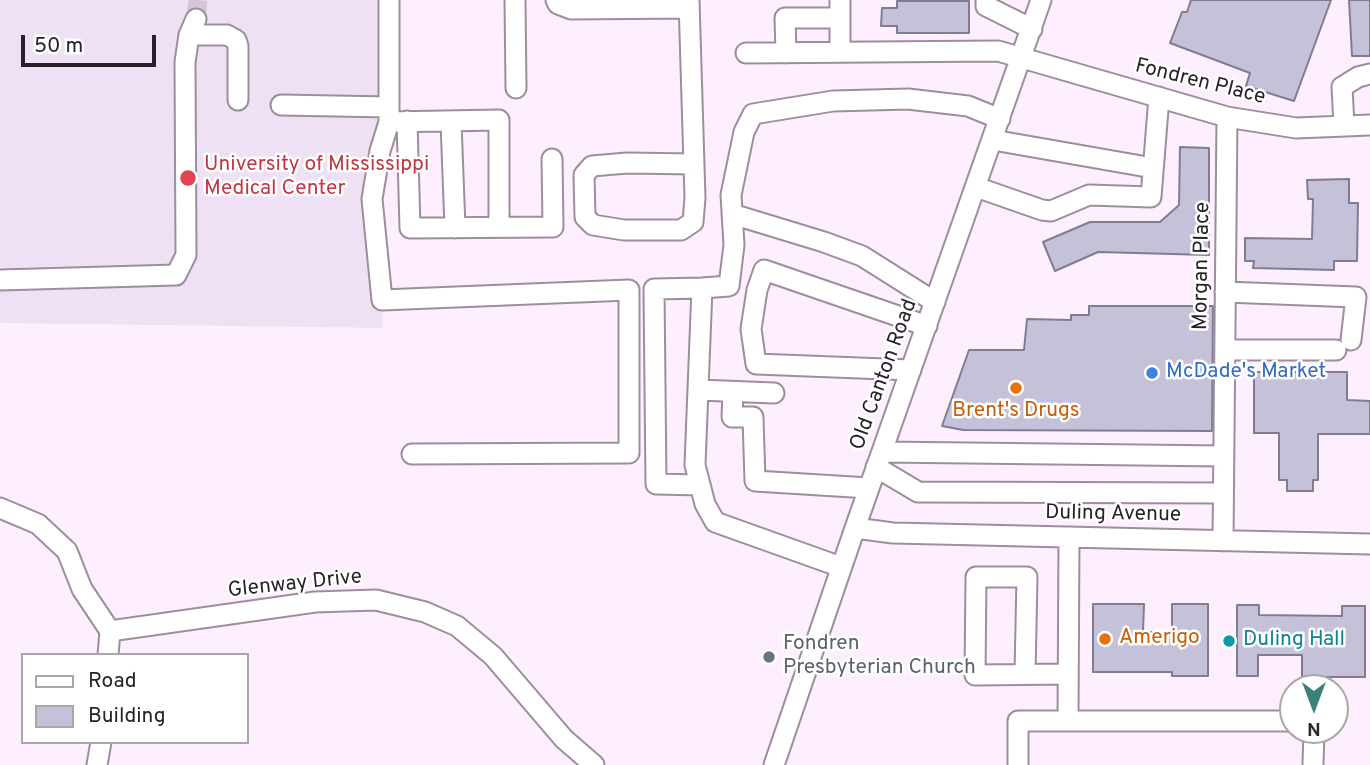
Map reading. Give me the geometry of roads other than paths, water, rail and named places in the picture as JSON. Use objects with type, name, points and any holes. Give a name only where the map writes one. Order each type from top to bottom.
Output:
[{"type":"street","points":[[389,0],[395,117],[410,228],[552,227],[551,159]]},
{"type":"street","points":[[515,0],[516,88]]},
{"type":"street","points":[[556,0],[558,4],[571,9],[689,4],[694,164],[693,222],[681,230],[624,230],[593,225],[585,217],[584,175],[592,166],[627,163],[694,164]]},
{"type":"street","points":[[986,0],[986,6],[1032,29]]},
{"type":"street","name":"Old Canton Road","points":[[774,765],[1041,0]]},
{"type":"street","points":[[786,53],[785,18],[840,9],[840,52]]},
{"type":"street","points":[[0,280],[176,275],[186,255],[185,62],[192,27],[227,35],[236,40],[238,100]]},
{"type":"street","name":"Fondren Place","points":[[746,53],[998,51],[1227,117],[1296,128],[1370,125]]},
{"type":"street","points":[[1344,126],[1342,86],[1370,74]]},
{"type":"street","points":[[976,187],[1051,211],[1089,195],[1151,197],[1159,97]]},
{"type":"street","points":[[729,286],[734,245],[731,195],[744,132],[753,114],[833,101],[908,99],[968,106],[1000,119]]},
{"type":"street","points":[[281,104],[451,122],[499,120],[499,227]]},
{"type":"street","points":[[395,117],[380,151],[372,199],[382,300],[629,290],[629,453],[412,454]]},
{"type":"street","name":"Morgan Place","points":[[1223,541],[1227,117]]},
{"type":"street","points":[[451,122],[455,228]]},
{"type":"street","points":[[993,140],[1153,167]]},
{"type":"street","points":[[732,214],[862,256],[935,302]]},
{"type":"street","points":[[911,370],[756,364],[751,329],[757,290],[764,270],[926,326]]},
{"type":"street","points":[[700,485],[656,484],[654,289],[729,286],[757,290]]},
{"type":"street","points":[[702,288],[695,466],[705,504],[715,522],[841,567]]},
{"type":"street","points":[[1225,292],[1356,298],[1343,345],[1225,350]]},
{"type":"street","points":[[699,390],[774,393]]},
{"type":"street","points":[[733,392],[732,418],[752,418],[755,481],[869,488]]},
{"type":"street","points":[[879,460],[1224,456]]},
{"type":"street","points":[[879,460],[918,492],[1223,493]]},
{"type":"street","points":[[0,508],[38,524],[67,551],[82,589],[110,631],[108,653]]},
{"type":"street","name":"Duling Avenue","points":[[855,528],[893,533],[1370,544]]},
{"type":"street","points":[[1068,721],[1069,537]]},
{"type":"street","points":[[1025,674],[1027,576],[976,576],[975,675],[1068,674]]},
{"type":"street","name":"Glenway Drive","points":[[110,631],[315,602],[376,600],[425,612],[457,626],[494,656],[564,739],[594,765]]},
{"type":"street","points":[[1018,765],[1018,722],[1279,721]]},
{"type":"street","points":[[97,765],[101,744]]},
{"type":"street","points":[[1313,765],[1314,744]]},
{"type":"tunnel","points":[[196,19],[198,0]]},
{"type":"place","name":"University of Mississippi Medical Center","points":[[188,178]]},
{"type":"place","name":"McDade's Market","points":[[1152,373]]},
{"type":"place","name":"Brent's Drugs","points":[[1016,388]]},
{"type":"place","name":"Amerigo","points":[[1105,639]]},
{"type":"place","name":"Duling Hall","points":[[1229,641]]},
{"type":"place","name":"Fondren Presbyterian Church","points":[[769,657]]}]
